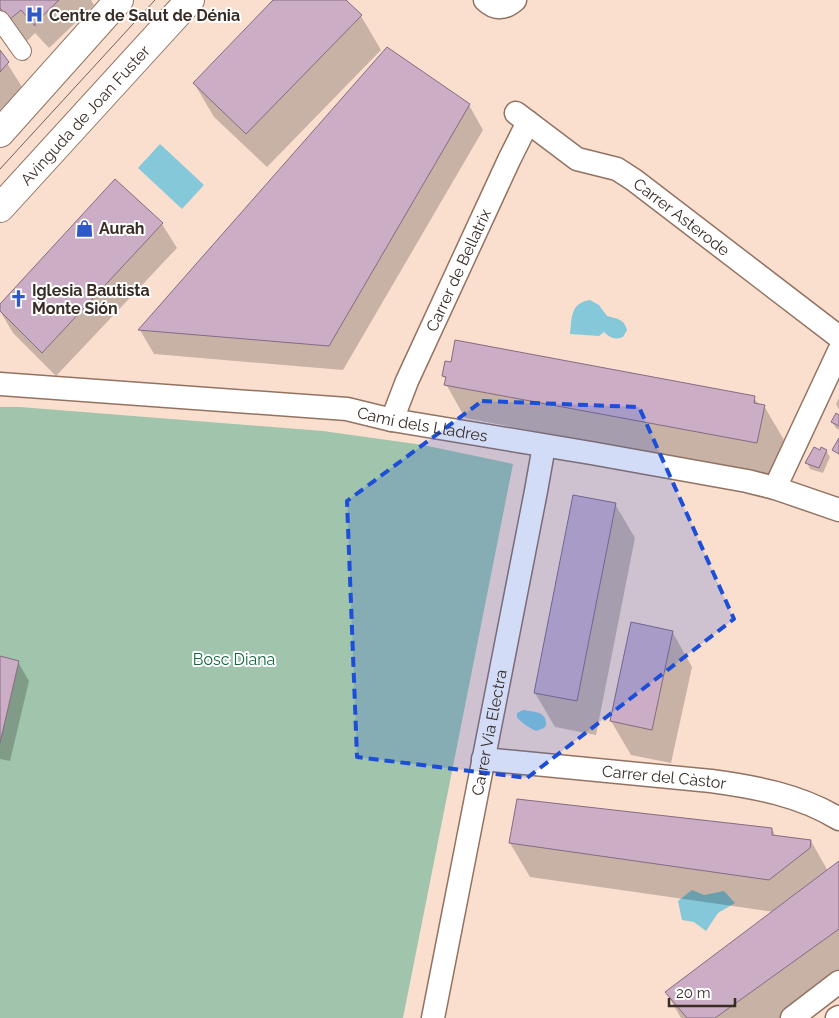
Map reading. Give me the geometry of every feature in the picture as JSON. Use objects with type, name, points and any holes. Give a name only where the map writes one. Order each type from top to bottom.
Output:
[{"type":"main road","points":[[0,133],[120,0]]},
{"type":"main road","name":"Avinguda de Joan Fuster","points":[[0,208],[190,0]]},
{"type":"street","points":[[485,0],[491,6],[496,7],[506,6],[512,2]]},
{"type":"street","points":[[0,20],[22,51]]},
{"type":"street","name":"Carrer Asterode","points":[[522,118],[577,158],[626,174],[839,337]]},
{"type":"street","name":"Carrer de Bellatrix","points":[[392,420],[407,381],[509,160],[522,118]]},
{"type":"street","points":[[775,488],[839,351]]},
{"type":"street","name":"Camí dels Lladres","points":[[0,384],[347,409],[392,420],[544,446],[591,452],[775,488],[839,510]]},
{"type":"street","name":"Carrer Via Electra","points":[[433,1018],[544,446]]},
{"type":"street","name":"Carrer del Càstor","points":[[483,759],[748,786],[770,790],[811,804],[839,819]]},
{"type":"street","points":[[792,1018],[839,982]]},
{"type":"highlighted area","points":[[482,401],[639,407],[734,619],[527,778],[357,757],[347,501]]},
{"type":"green space","name":"Bosc Diana","points":[[0,407],[323,431],[423,445],[513,464],[403,1018],[0,1018]]},
{"type":"water","points":[[160,144],[204,185],[182,209],[138,168]]},
{"type":"water","points":[[590,300],[599,305],[607,316],[620,320],[624,324],[627,330],[623,337],[613,338],[604,332],[599,336],[570,334],[575,308],[579,304]]},
{"type":"water","points":[[523,710],[542,715],[546,720],[544,728],[536,731],[520,721],[517,713]]},
{"type":"water","points":[[692,890],[704,895],[724,891],[735,903],[718,913],[706,931],[694,922],[682,920],[678,901]]},
{"type":"building","name":"Centre de Salut de Dénia","points":[[0,0],[59,0],[35,23],[35,26],[21,10],[9,20],[0,8]]},
{"type":"building","points":[[273,0],[346,0],[362,15],[246,134],[193,83]]},
{"type":"building","points":[[387,47],[470,104],[329,346],[138,330]]},
{"type":"building","points":[[0,50],[9,62],[0,72]]},
{"type":"building","points":[[115,179],[163,223],[42,353],[0,311],[0,304]]},
{"type":"building","points":[[455,340],[755,396],[754,403],[765,405],[757,443],[444,385],[446,377],[442,376],[445,361],[451,362]]},
{"type":"building","points":[[836,413],[839,415],[839,426],[831,422]]},
{"type":"building","points":[[839,438],[839,454],[832,450]]},
{"type":"building","points":[[814,447],[820,450],[821,447],[827,450],[819,468],[805,463]]},
{"type":"building","points":[[573,495],[616,503],[577,701],[534,693]]},
{"type":"building","points":[[631,622],[673,631],[652,730],[610,721]]},
{"type":"building","points":[[0,656],[19,661],[0,743]]},
{"type":"building","points":[[517,799],[772,828],[772,835],[811,840],[810,848],[769,880],[509,843]]},
{"type":"building","points":[[839,861],[839,929],[715,1018],[687,1018],[665,992]]},
{"type":"tram line","points":[[0,169],[155,0]]},
{"type":"place","name":"Centre de Salut de Dénia","points":[[35,15]]},
{"type":"place","name":"Aurah","points":[[85,228]]},
{"type":"place","name":"Iglesia Bautista Monte Sión","points":[[18,299]]}]
